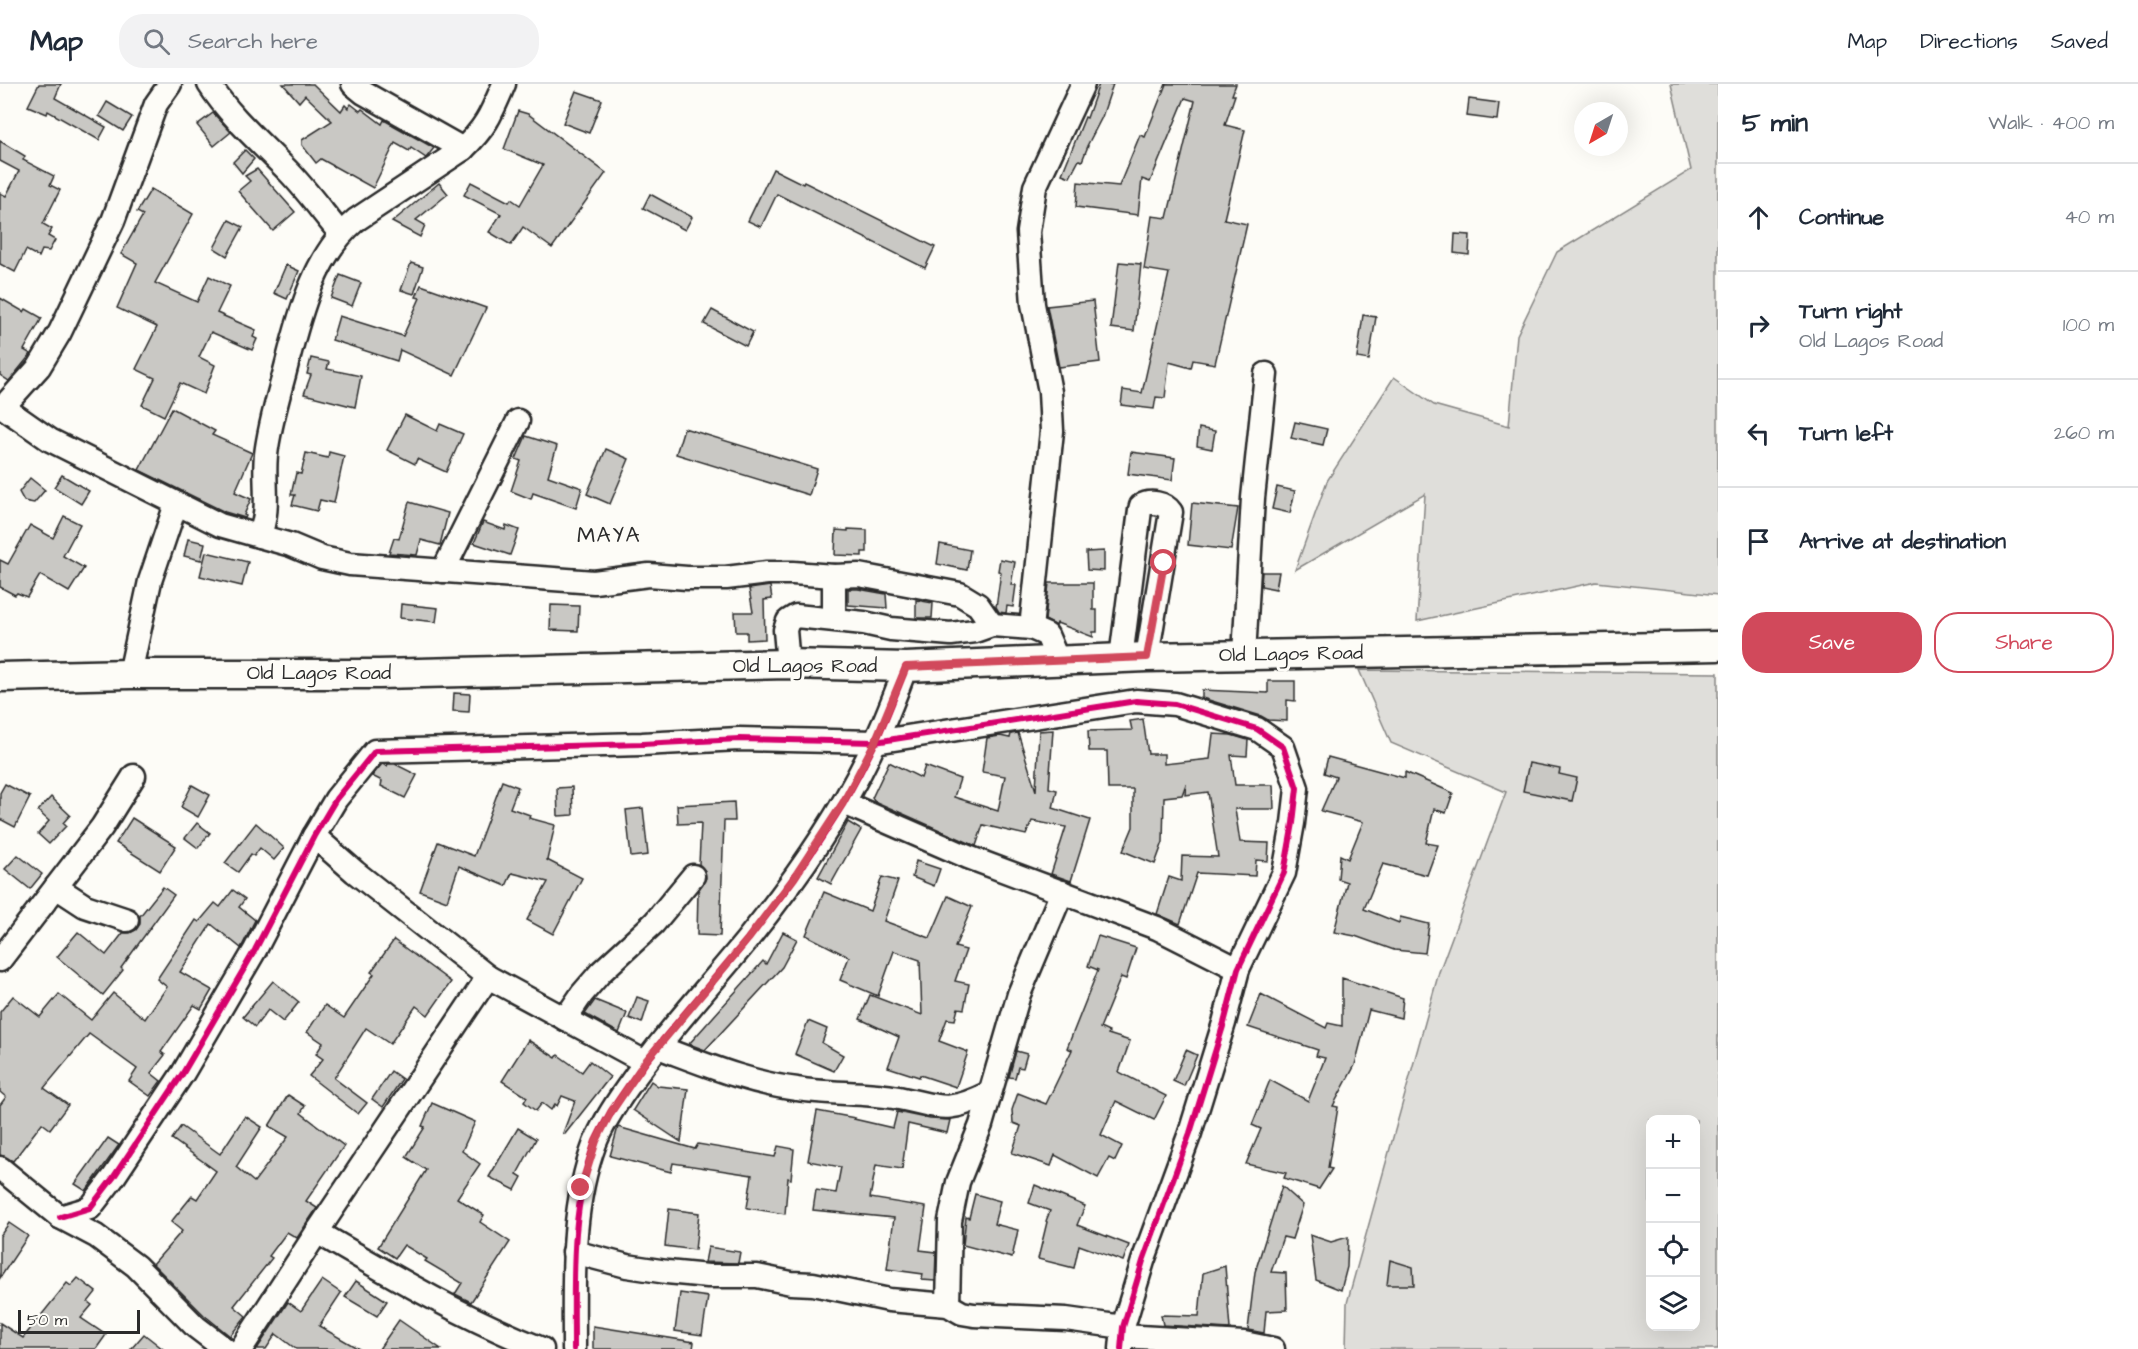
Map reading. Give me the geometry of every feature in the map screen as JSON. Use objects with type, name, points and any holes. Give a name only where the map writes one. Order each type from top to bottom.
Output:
[{"type":"main road","name":"Old Lagos Road","points":[[0,677],[390,673],[788,664],[906,667],[1134,657],[1718,646]]},
{"type":"street","points":[[170,84],[156,104],[113,221],[60,332],[39,367],[2,406],[50,440],[220,525],[291,546],[322,558],[350,564],[594,582],[649,575],[687,578],[726,578],[768,573],[859,575],[960,594],[978,605],[992,625]]},
{"type":"street","points":[[209,84],[340,233]]},
{"type":"street","points":[[353,84],[364,93],[463,149]]},
{"type":"street","points":[[259,536],[266,517],[268,434],[302,309],[321,267],[340,233],[463,149],[486,124],[504,84]]},
{"type":"street","points":[[1031,628],[1052,431],[1050,392],[1033,304],[1028,232],[1035,187],[1083,84]]},
{"type":"street","points":[[1244,655],[1253,498],[1266,374]]},
{"type":"street","points":[[443,571],[518,421]]},
{"type":"street","points":[[266,496],[291,546]]},
{"type":"street","points":[[1149,502],[1162,504],[1171,512],[1164,563],[1134,657],[1133,560],[1141,506],[1149,502]]},
{"type":"street","points":[[130,674],[150,581],[176,504]]},
{"type":"street","points":[[1133,560],[1164,563]]},
{"type":"street","points":[[834,576],[834,619]]},
{"type":"street","points":[[788,664],[785,630],[788,621],[796,616],[834,619],[891,629],[951,634],[975,631],[992,625],[1031,628],[1047,635],[1058,661]]},
{"type":"street","points":[[574,1349],[574,1252],[581,1188],[596,1141],[611,1112],[652,1055],[788,887],[843,803],[875,742],[906,667]]},
{"type":"street","points":[[60,1217],[90,1208],[113,1178],[183,1073],[255,950],[314,836],[336,799],[375,751],[642,744],[739,739],[875,742],[1136,700],[1175,704],[1257,729],[1283,747],[1297,788],[1284,873],[1238,969],[1224,1023],[1190,1132],[1143,1261],[1122,1337]]},
{"type":"street","points":[[0,960],[102,827],[134,776]]},
{"type":"street","points":[[843,803],[968,857],[1157,928],[1238,969]]},
{"type":"street","points":[[314,836],[355,872],[488,977],[565,1019],[652,1055],[796,1089],[893,1097],[949,1108],[967,1104],[989,1093]]},
{"type":"street","points":[[565,1019],[601,972],[654,923],[693,876]]},
{"type":"street","points":[[56,887],[85,906],[127,920]]},
{"type":"street","points":[[948,1305],[950,1221],[958,1182],[981,1125],[1019,994],[1062,892]]},
{"type":"street","points":[[241,1349],[316,1232],[488,977]]},
{"type":"street","points":[[0,1168],[60,1217],[96,1236],[135,1266],[196,1327],[225,1349]]},
{"type":"street","points":[[90,1208],[96,1236]]},
{"type":"street","points":[[316,1232],[409,1286],[512,1338],[542,1349]]},
{"type":"street","points":[[574,1252],[627,1266],[667,1272],[708,1276],[757,1276],[791,1283],[813,1284],[888,1300],[948,1305],[962,1313],[974,1315],[1066,1319],[1122,1337],[1244,1343],[1273,1349]]},
{"type":"shaded area","points":[[1671,84],[1718,84],[1718,595],[1596,582],[1417,621],[1425,494],[1295,570],[1327,481],[1394,377],[1434,405],[1509,426],[1517,335],[1557,252],[1691,170]]},
{"type":"shaded area","points":[[1359,670],[1718,673],[1718,1349],[1346,1349],[1347,1303],[1439,972],[1506,792],[1391,743]]},
{"type":"building","points":[[39,84],[61,84],[55,98],[106,127],[99,140],[48,111],[47,114],[28,106]]},
{"type":"building","points":[[283,84],[313,84],[341,111],[345,105],[348,108],[351,104],[382,124],[384,120],[434,148],[426,158],[411,148],[409,151],[395,143],[373,188],[321,159],[316,163],[302,145],[302,140],[332,121],[305,95],[299,102]]},
{"type":"building","points":[[1099,84],[1113,84],[1102,117],[1082,161],[1079,160],[1070,177],[1062,174],[1085,117],[1087,118]]},
{"type":"building","points":[[1166,84],[1236,84],[1232,95],[1235,95],[1225,125],[1245,130],[1224,219],[1247,224],[1215,364],[1193,360],[1191,368],[1169,362],[1165,398],[1156,397],[1154,409],[1121,405],[1123,390],[1142,393],[1169,273],[1144,269],[1152,216],[1167,218],[1195,101],[1185,98],[1150,182],[1142,179],[1138,215],[1076,207],[1078,182],[1119,186],[1140,135],[1145,137]]},
{"type":"building","points":[[576,91],[602,100],[589,133],[563,123]]},
{"type":"building","points":[[1469,99],[1499,103],[1497,120],[1467,116]]},
{"type":"building","points":[[107,102],[132,117],[123,131],[99,116]]},
{"type":"building","points":[[518,111],[528,114],[606,173],[552,248],[523,227],[511,245],[489,232],[501,214],[464,195],[471,182],[509,202],[511,199],[520,205],[543,165],[504,149]]},
{"type":"building","points":[[213,113],[231,132],[214,146],[197,125]]},
{"type":"building","points":[[0,141],[25,156],[23,160],[54,176],[50,185],[60,190],[43,224],[52,229],[48,236],[55,240],[49,251],[42,250],[39,257],[26,250],[15,272],[0,264],[0,193],[6,196],[19,171],[0,161]]},
{"type":"building","points":[[245,150],[254,159],[242,173],[233,162]]},
{"type":"building","points":[[257,169],[295,212],[273,231],[238,191],[250,181],[245,176]]},
{"type":"building","points":[[773,169],[935,247],[925,268],[777,194],[761,227],[748,221]]},
{"type":"building","points":[[439,183],[448,194],[416,220],[425,225],[420,237],[392,222]]},
{"type":"building","points":[[151,189],[193,214],[155,283],[197,302],[209,276],[230,286],[217,313],[256,330],[253,337],[257,339],[252,350],[211,332],[199,357],[215,365],[204,394],[180,383],[164,416],[142,405],[155,378],[136,369],[157,327],[117,308],[137,263],[121,254],[143,215],[137,212]]},
{"type":"building","points":[[650,194],[692,217],[685,230],[643,208]]},
{"type":"building","points":[[229,220],[243,227],[227,256],[214,248]]},
{"type":"building","points":[[1455,234],[1470,235],[1469,255],[1454,253]]},
{"type":"building","points":[[1119,262],[1141,264],[1134,331],[1111,328]]},
{"type":"building","points":[[411,263],[423,267],[414,294],[401,290]]},
{"type":"building","points":[[286,265],[299,271],[287,299],[274,293]]},
{"type":"building","points":[[340,275],[361,283],[352,306],[331,298]]},
{"type":"building","points":[[421,285],[486,308],[454,375],[400,350],[397,361],[332,340],[339,316],[403,336],[420,298],[416,297]]},
{"type":"building","points":[[0,298],[24,312],[26,309],[42,318],[24,350],[31,354],[9,381],[0,375]]},
{"type":"building","points":[[1093,301],[1100,362],[1059,367],[1047,306]]},
{"type":"building","points":[[712,310],[753,332],[746,346],[704,324]]},
{"type":"building","points":[[1363,315],[1376,317],[1369,360],[1357,358]]},
{"type":"building","points":[[311,358],[329,362],[327,369],[361,376],[355,407],[304,394],[311,375],[307,374]]},
{"type":"building","points":[[172,408],[215,431],[212,435],[252,453],[235,492],[251,499],[244,515],[245,518],[225,512],[139,470]]},
{"type":"building","points":[[405,415],[437,431],[440,424],[463,434],[446,472],[417,459],[415,464],[387,450]]},
{"type":"building","points":[[1295,422],[1327,429],[1323,445],[1291,438]]},
{"type":"building","points":[[684,428],[817,469],[809,495],[676,454]]},
{"type":"building","points":[[1199,428],[1215,431],[1212,449],[1197,446]]},
{"type":"building","points":[[526,436],[557,446],[548,476],[582,488],[576,508],[533,493],[531,499],[511,491],[521,461],[516,459]]},
{"type":"building","points":[[606,449],[629,459],[610,504],[587,494]]},
{"type":"building","points":[[329,452],[344,456],[334,503],[320,500],[317,511],[292,505],[295,495],[291,495],[296,473],[301,474],[306,453],[328,458]]},
{"type":"building","points":[[1131,452],[1175,458],[1172,480],[1128,474]]},
{"type":"building","points":[[62,475],[89,491],[81,504],[54,487]]},
{"type":"building","points":[[30,478],[45,490],[34,503],[24,501],[19,492]]},
{"type":"building","points":[[1277,487],[1295,491],[1290,513],[1272,509]]},
{"type":"building","points":[[409,502],[448,513],[440,545],[421,540],[417,555],[389,553],[394,538],[399,539]]},
{"type":"building","points":[[1192,503],[1238,508],[1231,550],[1188,545]]},
{"type":"building","points":[[64,516],[80,524],[63,556],[84,568],[69,592],[40,575],[27,597],[17,593],[15,595],[0,587],[0,560],[8,564],[30,525],[53,538]]},
{"type":"building","points":[[483,522],[505,530],[506,525],[519,530],[510,555],[474,543]]},
{"type":"building","points":[[848,529],[867,530],[867,552],[862,552],[862,556],[835,555],[836,530],[848,531]]},
{"type":"building","points":[[188,539],[205,543],[201,560],[184,556]]},
{"type":"building","points":[[940,544],[970,550],[967,570],[937,564]]},
{"type":"building","points":[[1104,551],[1104,571],[1087,570],[1086,552]]},
{"type":"building","points":[[206,552],[248,562],[242,586],[200,576]]},
{"type":"building","points":[[1000,559],[1015,562],[1011,585],[1016,585],[1013,607],[1007,606],[1006,613],[999,612],[996,607],[1001,572],[998,571]]},
{"type":"building","points":[[1262,572],[1279,572],[1276,589],[1261,586]]},
{"type":"building","points":[[1049,583],[1093,583],[1093,610],[1097,610],[1097,632],[1093,632],[1093,637],[1057,623],[1056,626],[1045,620]]},
{"type":"building","points":[[770,586],[772,599],[764,600],[765,639],[747,640],[747,632],[736,632],[735,612],[753,612],[749,589]]},
{"type":"building","points":[[848,589],[886,594],[887,608],[848,605]]},
{"type":"building","points":[[916,600],[933,603],[932,618],[916,618]]},
{"type":"building","points":[[401,604],[438,608],[436,622],[400,618]]},
{"type":"building","points":[[551,605],[579,606],[578,631],[550,630]]},
{"type":"building","points":[[1268,681],[1295,681],[1295,701],[1287,700],[1287,721],[1268,720],[1202,698],[1202,690],[1268,693]]},
{"type":"building","points":[[454,693],[470,694],[469,712],[453,711]]},
{"type":"building","points":[[1143,719],[1148,754],[1164,754],[1164,764],[1210,759],[1213,734],[1231,735],[1248,740],[1247,756],[1231,755],[1235,785],[1273,785],[1274,809],[1235,809],[1240,842],[1269,843],[1268,861],[1256,860],[1255,876],[1197,873],[1180,924],[1157,914],[1169,877],[1181,881],[1182,856],[1218,857],[1208,792],[1185,795],[1186,784],[1182,795],[1164,797],[1163,842],[1155,864],[1123,851],[1133,827],[1133,789],[1108,789],[1107,751],[1089,751],[1088,731],[1132,730],[1130,721]]},
{"type":"building","points":[[1053,730],[1049,788],[1057,790],[1053,808],[1090,820],[1071,881],[1051,874],[1066,827],[1032,821],[1026,835],[983,825],[976,846],[874,801],[872,798],[889,762],[921,778],[925,766],[960,779],[954,797],[998,811],[1005,776],[982,772],[987,738],[1000,736],[1010,738],[1011,734],[1018,733],[1036,791],[1039,731]]},
{"type":"building","points":[[1328,757],[1405,778],[1405,772],[1453,793],[1446,813],[1434,809],[1426,843],[1438,845],[1427,875],[1383,864],[1364,909],[1399,923],[1400,917],[1429,924],[1425,953],[1394,950],[1355,936],[1334,932],[1347,882],[1338,879],[1340,855],[1348,859],[1363,822],[1321,811],[1336,777],[1324,773]]},
{"type":"building","points":[[1529,763],[1560,769],[1559,774],[1577,778],[1572,801],[1523,791]]},
{"type":"building","points":[[382,764],[387,766],[395,764],[417,775],[405,798],[381,786],[382,781],[372,776]]},
{"type":"building","points":[[502,781],[518,787],[510,808],[530,815],[529,818],[555,825],[547,860],[582,878],[553,934],[527,920],[548,882],[512,873],[506,886],[459,866],[447,901],[420,891],[438,842],[474,856]]},
{"type":"building","points":[[5,784],[30,797],[15,827],[0,819],[0,793]]},
{"type":"building","points":[[192,785],[210,795],[198,817],[181,807]]},
{"type":"building","points":[[572,787],[573,815],[558,816],[557,788]]},
{"type":"building","points":[[51,797],[70,815],[63,823],[66,826],[49,844],[38,834],[49,821],[38,811]]},
{"type":"building","points":[[734,802],[735,821],[724,821],[720,936],[697,935],[698,891],[706,878],[705,871],[699,864],[701,823],[678,824],[677,805]]},
{"type":"building","points":[[643,808],[648,855],[631,857],[626,810]]},
{"type":"building","points":[[132,818],[176,846],[160,871],[116,843]]},
{"type":"building","points":[[848,822],[861,830],[831,884],[818,877]]},
{"type":"building","points":[[197,823],[210,833],[198,848],[185,838]]},
{"type":"building","points":[[256,823],[284,848],[274,860],[260,848],[254,856],[251,854],[238,872],[225,863]]},
{"type":"building","points":[[18,855],[42,874],[30,889],[5,869]]},
{"type":"building","points":[[916,861],[940,869],[934,886],[912,877]]},
{"type":"building","points":[[882,877],[898,881],[884,921],[930,938],[948,896],[972,907],[955,947],[966,950],[955,981],[969,984],[964,1009],[958,1008],[955,1020],[947,1019],[939,1041],[968,1052],[956,1087],[888,1067],[899,1037],[860,1019],[870,995],[922,1015],[920,960],[894,951],[878,996],[840,980],[849,957],[806,935],[824,892],[870,911]]},
{"type":"building","points":[[163,887],[174,895],[121,968],[123,970],[103,995],[57,957],[78,932],[106,955],[123,933],[136,930],[140,924],[140,916]]},
{"type":"building","points":[[233,890],[245,899],[239,907],[255,920],[241,948],[211,924],[180,972],[212,990],[201,1009],[194,1005],[161,1052],[165,1055],[151,1073],[161,1081],[150,1096],[129,1081],[137,1069],[89,1034],[44,1088],[68,1105],[50,1129],[42,1123],[13,1161],[0,1155],[0,1105],[6,1097],[0,1092],[0,1012],[13,996],[40,1017],[59,994],[91,1020],[113,993],[145,1019],[167,987],[157,979],[196,920],[199,922],[215,903],[220,907]]},
{"type":"building","points":[[783,932],[797,939],[782,967],[705,1050],[689,1044],[763,961],[766,964]]},
{"type":"building","points":[[1098,936],[1136,948],[1126,979],[1121,977],[1100,1028],[1109,1032],[1108,1034],[1130,1041],[1119,1072],[1166,1096],[1154,1120],[1116,1101],[1101,1135],[1122,1146],[1115,1161],[1109,1158],[1098,1178],[1055,1155],[1051,1166],[1012,1153],[1021,1126],[1013,1123],[1012,1110],[1018,1093],[1046,1104],[1072,1050],[1067,1048],[1098,970],[1088,966]]},
{"type":"building","points":[[394,940],[451,982],[428,1015],[416,1006],[390,1044],[366,1028],[334,1078],[367,1103],[358,1114],[309,1076],[323,1059],[316,1054],[323,1043],[307,1032],[325,1005],[344,1018],[374,974],[371,972]]},
{"type":"building","points":[[1342,978],[1403,998],[1401,1018],[1369,1010],[1355,1065],[1333,1106],[1338,1107],[1328,1168],[1332,1169],[1319,1189],[1284,1178],[1286,1173],[1246,1164],[1261,1129],[1252,1125],[1270,1080],[1308,1101],[1325,1058],[1316,1056],[1318,1050],[1248,1027],[1261,994],[1326,1028],[1328,1023],[1342,1026]]},
{"type":"building","points":[[273,981],[299,1002],[283,1022],[268,1010],[255,1027],[243,1017]]},
{"type":"building","points":[[637,997],[649,1001],[642,1023],[629,1018]]},
{"type":"building","points":[[595,1000],[627,1013],[619,1033],[585,1014]]},
{"type":"building","points":[[808,1021],[827,1029],[822,1043],[843,1055],[834,1071],[795,1054]]},
{"type":"building","points":[[528,1040],[556,1058],[558,1055],[582,1072],[590,1061],[610,1077],[565,1134],[563,1133],[575,1101],[562,1096],[557,1106],[555,1104],[551,1110],[542,1103],[536,1111],[524,1102],[527,1097],[502,1081]]},
{"type":"building","points":[[1186,1050],[1197,1055],[1184,1086],[1173,1081]]},
{"type":"building","points":[[1016,1051],[1027,1054],[1023,1068],[1018,1067],[1015,1078],[1009,1077]]},
{"type":"building","points":[[391,1071],[402,1079],[383,1107],[372,1099]]},
{"type":"building","points":[[651,1081],[658,1086],[688,1089],[681,1142],[633,1110]]},
{"type":"building","points":[[288,1095],[305,1106],[301,1113],[344,1146],[306,1201],[317,1208],[297,1238],[287,1232],[269,1256],[272,1258],[234,1306],[246,1316],[230,1336],[204,1315],[153,1264],[182,1231],[171,1222],[192,1196],[197,1199],[216,1171],[172,1139],[181,1126],[220,1154],[245,1116],[262,1127],[236,1167],[254,1182],[288,1137],[269,1126]]},
{"type":"building","points":[[432,1103],[475,1122],[462,1151],[480,1164],[457,1198],[484,1215],[480,1222],[510,1242],[471,1302],[455,1294],[462,1283],[425,1261],[427,1259],[404,1245],[395,1258],[378,1247],[426,1170],[406,1157],[425,1127],[422,1126]]},
{"type":"building","points":[[817,1111],[893,1128],[897,1112],[930,1119],[950,1120],[947,1133],[908,1124],[902,1169],[876,1165],[870,1198],[926,1207],[920,1250],[936,1252],[935,1281],[922,1280],[923,1274],[887,1269],[894,1218],[813,1210],[816,1190],[836,1193],[841,1167],[808,1161]]},
{"type":"building","points":[[618,1127],[695,1149],[698,1144],[775,1157],[778,1146],[794,1149],[791,1179],[788,1178],[785,1214],[747,1208],[752,1175],[673,1163],[671,1172],[610,1156]]},
{"type":"building","points":[[518,1128],[536,1139],[517,1174],[522,1177],[515,1190],[489,1177]]},
{"type":"building","points":[[108,1138],[119,1145],[86,1191],[75,1184]]},
{"type":"building","points":[[1035,1185],[1085,1206],[1077,1225],[1129,1245],[1123,1261],[1079,1245],[1074,1268],[1038,1259],[1050,1211],[1029,1203]]},
{"type":"building","points":[[1282,1186],[1303,1205],[1292,1239],[1283,1237],[1271,1272],[1286,1273],[1287,1310],[1266,1311],[1264,1333],[1248,1330],[1255,1272]]},
{"type":"building","points":[[975,1194],[1000,1201],[994,1224],[1018,1230],[1012,1258],[963,1245],[966,1217],[969,1218]]},
{"type":"building","points":[[669,1209],[699,1213],[695,1250],[665,1246]]},
{"type":"building","points":[[9,1223],[28,1236],[0,1278],[0,1236]]},
{"type":"building","points":[[1310,1235],[1331,1242],[1348,1237],[1347,1267],[1341,1290],[1316,1280]]},
{"type":"building","points":[[708,1247],[740,1252],[738,1263],[705,1262]]},
{"type":"building","points":[[1390,1260],[1413,1267],[1414,1285],[1387,1285]]},
{"type":"building","points":[[1225,1266],[1230,1329],[1163,1325],[1161,1315],[1199,1316],[1203,1273]]},
{"type":"building","points":[[78,1278],[96,1292],[88,1302],[92,1305],[81,1318],[106,1335],[96,1349],[0,1349],[0,1323],[23,1338],[67,1283],[71,1286]]},
{"type":"building","points":[[322,1280],[341,1293],[319,1326],[359,1349],[296,1349],[276,1334],[266,1349],[257,1349],[288,1302],[301,1311]]},
{"type":"building","points":[[356,1281],[387,1301],[377,1316],[345,1297]]},
{"type":"building","points":[[680,1293],[708,1297],[702,1335],[675,1331]]},
{"type":"building","points":[[399,1320],[441,1349],[379,1349]]},
{"type":"building","points":[[593,1326],[694,1342],[693,1349],[593,1349]]},
{"type":"building","points":[[144,1334],[163,1349],[131,1349]]},
{"type":"cycle path","points":[[574,1349],[577,1219],[587,1168],[602,1128],[641,1069],[765,917],[817,845],[862,768],[884,724],[906,667]]},
{"type":"cycle path","points":[[60,1217],[90,1208],[113,1178],[183,1073],[255,950],[314,836],[336,799],[375,751],[642,744],[739,739],[875,742],[1136,701],[1175,704],[1257,729],[1283,747],[1297,788],[1284,873],[1238,969],[1190,1133],[1143,1261],[1123,1327],[1121,1349]]},
{"type":"district","name":"MAYA","points":[[609,535]]},
{"type":"route","points":[[581,1188],[596,1141],[611,1112],[645,1062],[748,939],[794,878],[843,803],[875,742],[906,667],[1147,657],[1164,563]]}]
